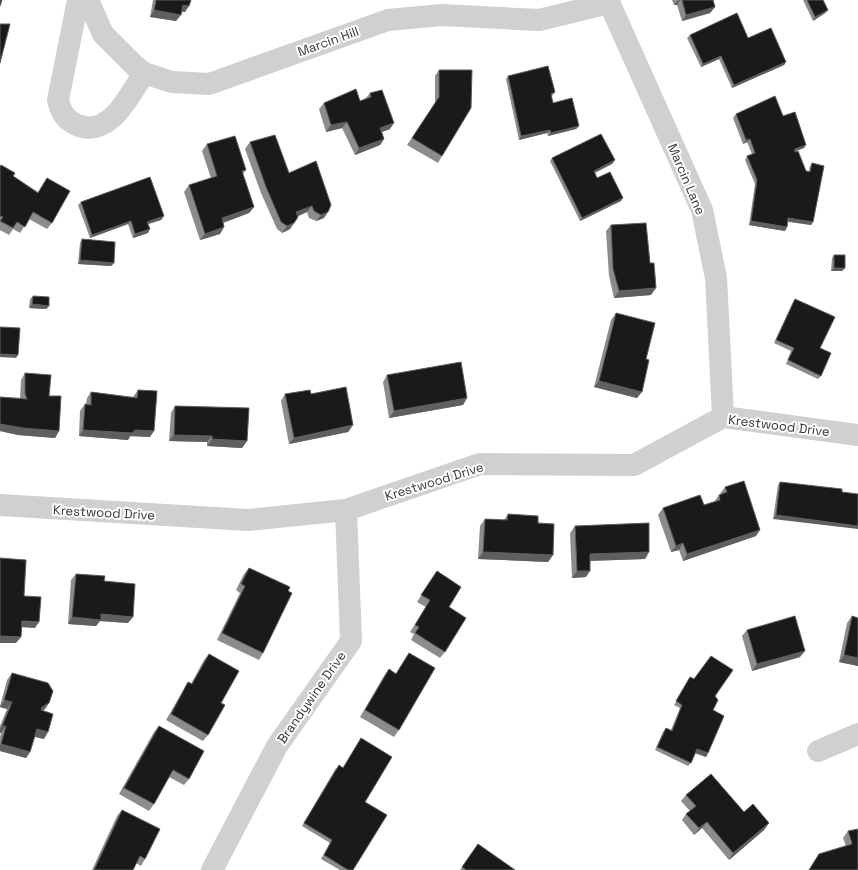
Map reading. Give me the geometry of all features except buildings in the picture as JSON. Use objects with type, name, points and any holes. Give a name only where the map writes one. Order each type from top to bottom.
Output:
[{"type":"street","points":[[78,0],[58,100],[61,113],[71,123],[84,128],[96,128],[106,123],[118,113],[144,72]]},
{"type":"street","name":"Marcin Hill","points":[[88,0],[103,34],[135,66],[144,72],[172,82],[209,84],[388,20],[442,15],[539,20],[609,1]]},
{"type":"street","name":"Marcin Lane","points":[[609,1],[702,210],[716,278],[723,417]]},
{"type":"street","name":"Krestwood Drive","points":[[0,505],[248,520],[346,510],[480,464],[634,464],[723,417],[858,435]]},
{"type":"street","name":"Brandywine Drive","points":[[212,870],[277,746],[351,641],[346,510]]},
{"type":"street","points":[[818,751],[858,734]]}]
